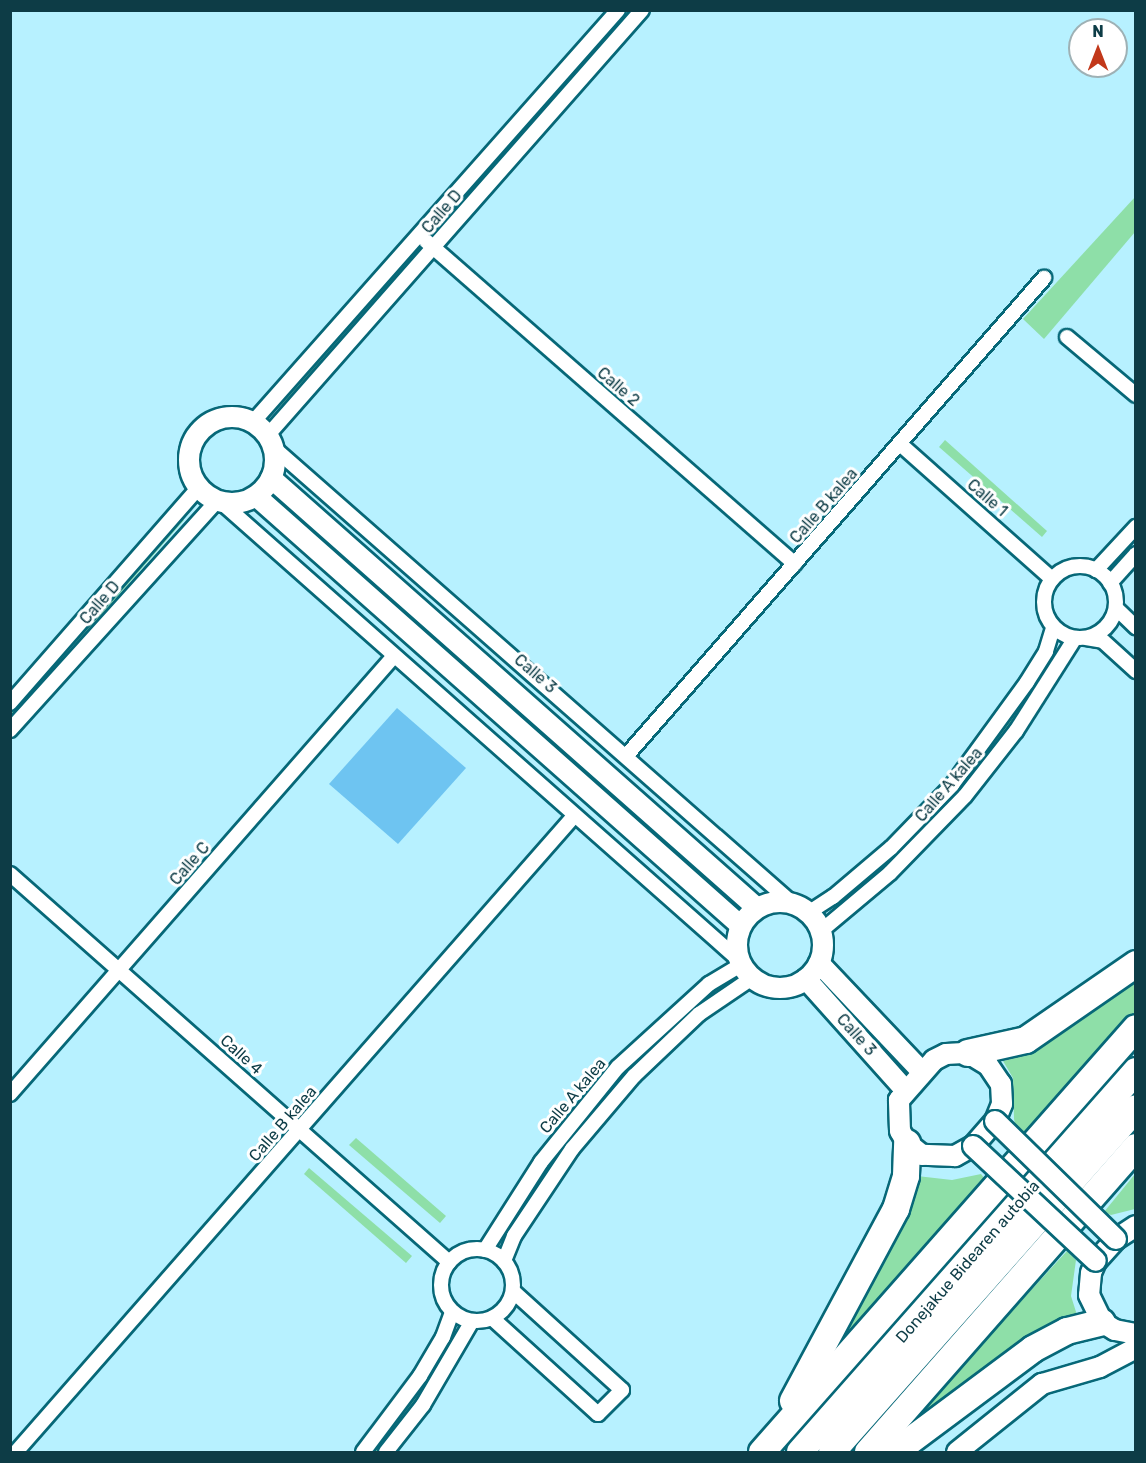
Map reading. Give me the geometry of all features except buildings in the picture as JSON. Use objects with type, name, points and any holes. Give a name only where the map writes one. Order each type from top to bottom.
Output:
[{"type":"highway","points":[[969,1053],[1026,1040],[1136,964]]},
{"type":"highway","points":[[762,1452],[1136,1028]]},
{"type":"highway","name":"Donejakue Bidearen autobia","points":[[800,1452],[1136,1071]]},
{"type":"highway","name":"Donejakue Bidearen autobia","points":[[832,1452],[1136,1108]]},
{"type":"highway","points":[[762,1452],[801,1389],[896,1209],[906,1176],[907,1143]]},
{"type":"highway","points":[[868,1452],[1136,1147]]},
{"type":"highway","points":[[895,1452],[1033,1349],[1067,1331],[1105,1323]]},
{"type":"street","name":"Calle D","points":[[265,435],[420,236],[618,10]]},
{"type":"street","name":"Calle D","points":[[265,435],[642,10]]},
{"type":"street","name":"Calle 2","points":[[420,236],[795,564]]},
{"type":"street","name":"Calle B kalea","points":[[627,755],[1044,278]]},
{"type":"street","points":[[1067,337],[1136,395]]},
{"type":"street","points":[[219,501],[239,502],[256,496],[271,478],[265,435],[235,417],[216,420],[196,435],[188,458],[198,488],[219,501],[744,968],[770,987],[783,988],[806,980],[819,963],[821,931],[801,908],[768,903],[757,908],[741,926],[736,949],[744,968]]},
{"type":"street","name":"Calle 3","points":[[265,435],[801,908]]},
{"type":"street","name":"Calle 1","points":[[900,444],[1052,579]]},
{"type":"street","name":"Calle 3","points":[[271,478],[757,908]]},
{"type":"street","name":"Calle D","points":[[10,702],[198,488]]},
{"type":"street","points":[[256,496],[741,926]]},
{"type":"street","name":"Calle D","points":[[10,730],[219,501]]},
{"type":"street","points":[[1096,570],[1136,527]]},
{"type":"street","points":[[1110,583],[1136,554]]},
{"type":"street","points":[[1136,627],[1116,609],[1110,583],[1096,570],[1072,567],[1052,579],[1044,609],[1053,628],[1080,638],[1103,641],[1136,671]]},
{"type":"street","points":[[1080,638],[1105,628],[1116,609]]},
{"type":"street","name":"Calle A kalea","points":[[801,908],[833,897],[891,848],[952,785],[1027,682],[1046,651],[1053,628]]},
{"type":"street","name":"Calle A kalea","points":[[821,931],[890,873],[965,796],[1016,731],[1080,638]]},
{"type":"street","name":"Calle C","points":[[10,1094],[394,656]]},
{"type":"street","name":"Calle B kalea","points":[[16,1450],[574,816]]},
{"type":"street","name":"Calle 4","points":[[10,874],[449,1262]]},
{"type":"street","name":"Calle 3","points":[[819,963],[922,1072]]},
{"type":"street","name":"Calle A kalea","points":[[485,1250],[541,1162],[618,1067],[709,984],[744,968]]},
{"type":"street","name":"Calle A kalea","points":[[504,1261],[514,1236],[572,1149],[634,1076],[744,968]]},
{"type":"street","name":"Calle 3","points":[[806,980],[906,1091]]},
{"type":"street","points":[[969,1053],[988,1065],[1001,1084],[1002,1104],[995,1121],[973,1146],[955,1156],[939,1158],[922,1155],[907,1143],[897,1118],[898,1100],[922,1072],[946,1054],[969,1053]]},
{"type":"street","points":[[995,1121],[1116,1239]]},
{"type":"street","points":[[973,1146],[1096,1261]]},
{"type":"street","points":[[1100,1366],[1111,1343],[1105,1323],[1089,1295],[1091,1273],[1096,1261],[1116,1239],[1136,1226]]},
{"type":"street","points":[[485,1250],[504,1261],[513,1281],[513,1291],[502,1311],[492,1318],[472,1321],[452,1312],[441,1293],[443,1271],[449,1262],[466,1251],[485,1250]]},
{"type":"street","points":[[492,1318],[598,1414],[622,1390],[513,1291]]},
{"type":"street","points":[[363,1452],[420,1377],[444,1337],[452,1312]]},
{"type":"street","points":[[386,1452],[423,1404],[472,1321]]},
{"type":"street","points":[[1105,1323],[1136,1334]]},
{"type":"street","points":[[957,1452],[1042,1384],[1100,1366],[1136,1348]]},
{"type":"green space","points":[[599,40],[602,43],[449,220],[445,217]]},
{"type":"green space","points":[[1135,197],[1135,232],[1044,339],[1023,319]]},
{"type":"green space","points":[[404,264],[407,267],[284,407],[281,404]]},
{"type":"green space","points":[[945,440],[1047,531],[1042,537],[939,447]]},
{"type":"green space","points":[[285,504],[436,637],[431,642],[280,510]]},
{"type":"green space","points":[[181,518],[184,520],[75,645],[72,642]]},
{"type":"green space","points":[[446,646],[618,797],[613,802],[441,651]]},
{"type":"green space","points":[[65,651],[67,653],[11,717],[11,712]]},
{"type":"green space","points":[[1049,660],[1052,662],[1024,706],[963,787],[961,784],[991,747]]},
{"type":"green space","points":[[953,793],[955,796],[916,838],[844,903],[842,900],[914,835]]},
{"type":"green space","points":[[626,804],[732,899],[728,903],[621,809]]},
{"type":"green space","points":[[1135,976],[1135,1012],[1018,1140],[1014,1119],[1013,1078],[1003,1061],[1022,1056]]},
{"type":"green space","points":[[709,992],[711,995],[648,1051],[605,1098],[602,1095],[645,1049]]},
{"type":"green space","points":[[839,993],[901,1064],[900,1068],[896,1068],[835,997]]},
{"type":"green space","points":[[593,1105],[596,1108],[543,1176],[510,1229],[507,1227],[540,1174]]},
{"type":"green space","points":[[356,1138],[446,1216],[440,1223],[349,1145]]},
{"type":"green space","points":[[309,1168],[412,1256],[406,1263],[304,1174]]},
{"type":"green space","points":[[981,1174],[985,1179],[919,1267],[806,1394],[917,1190],[917,1176],[952,1180]]},
{"type":"green space","points":[[1135,1174],[1135,1209],[1111,1215],[1104,1212]]},
{"type":"green space","points":[[1067,1251],[1076,1260],[1071,1296],[1077,1315],[1041,1333],[882,1452]]},
{"type":"green space","points":[[447,1347],[450,1348],[416,1401],[378,1452],[373,1452]]}]
